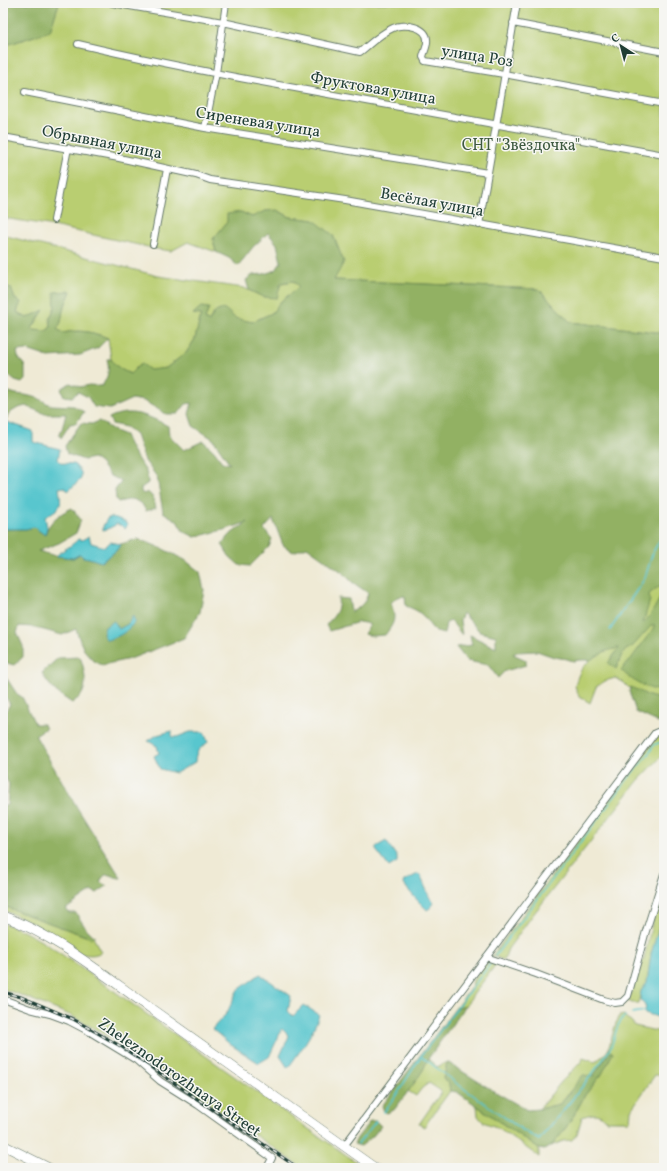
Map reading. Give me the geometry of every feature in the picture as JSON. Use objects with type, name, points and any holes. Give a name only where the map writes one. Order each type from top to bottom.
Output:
[{"type":"main road","points":[[3,916],[38,931],[82,960],[375,1168]]},
{"type":"main road","points":[[3,1145],[49,1168]]},
{"type":"street","name":"улица Роз","points":[[112,3],[222,22],[360,52],[393,27],[403,25],[418,27],[428,41],[422,57],[425,61],[664,104]]},
{"type":"street","points":[[205,128],[216,73],[222,22],[226,3]]},
{"type":"street","points":[[480,225],[517,3]]},
{"type":"street","points":[[513,23],[664,52]]},
{"type":"street","name":"Фруктовая улица","points":[[78,44],[129,56],[405,109],[497,124],[664,155]]},
{"type":"street","name":"Сиреневая улица","points":[[26,92],[205,128],[488,173]]},
{"type":"street","name":"Обрывная улица","points":[[3,137],[119,158],[167,170],[196,175]]},
{"type":"street","points":[[54,220],[68,148]]},
{"type":"street","points":[[153,244],[167,170]]},
{"type":"street","name":"Весёлая улица","points":[[196,175],[210,180],[345,200],[664,257]]},
{"type":"street","points":[[344,1146],[655,734],[660,731],[664,731]]},
{"type":"street","points":[[486,957],[604,1000],[615,1003],[622,1002],[628,996],[664,874]]},
{"type":"street","name":"Zheleznodorozhnaya Street","points":[[3,999],[69,1021],[136,1060],[160,1081],[272,1158],[267,1168]]},
{"type":"green space","points":[[3,3],[59,3],[50,31],[3,46]]},
{"type":"green space","name":"СНТ \"Звёздочка\"","points":[[59,3],[664,3],[664,333],[570,322],[539,289],[334,280],[314,220],[290,217],[281,212],[265,211],[252,217],[241,212],[228,222],[213,239],[216,252],[188,242],[171,251],[157,249],[48,225],[3,218],[3,202],[7,199],[3,190],[3,46],[50,31]]},
{"type":"green space","points":[[277,210],[290,217],[314,220],[333,235],[344,262],[334,280],[539,289],[570,322],[664,333],[664,583],[649,594],[650,600],[643,623],[664,593],[664,692],[641,684],[621,670],[655,626],[651,626],[633,646],[623,652],[616,669],[608,663],[619,648],[606,651],[590,660],[573,661],[554,657],[537,651],[517,652],[513,654],[526,660],[526,665],[505,671],[498,678],[488,665],[467,661],[456,647],[472,645],[470,635],[496,648],[496,636],[480,632],[463,613],[460,620],[462,635],[451,621],[446,623],[444,634],[439,633],[433,629],[424,617],[414,609],[406,606],[405,596],[397,597],[391,603],[394,613],[394,620],[385,635],[372,636],[364,634],[370,624],[359,622],[329,631],[326,625],[337,610],[338,598],[349,599],[351,612],[362,604],[368,593],[307,547],[293,552],[283,545],[273,519],[264,529],[272,539],[269,547],[250,566],[239,565],[229,556],[222,544],[232,533],[248,522],[195,537],[183,531],[177,521],[163,512],[157,477],[145,461],[136,435],[126,427],[112,424],[109,418],[124,413],[147,416],[168,426],[169,435],[184,450],[203,441],[214,451],[222,462],[230,464],[213,439],[193,426],[189,414],[192,403],[186,404],[178,414],[166,414],[144,401],[132,399],[110,409],[94,407],[88,397],[78,392],[72,397],[64,396],[61,389],[70,383],[80,387],[89,385],[102,386],[108,373],[107,359],[111,359],[122,370],[130,374],[141,363],[150,370],[166,368],[186,353],[195,339],[201,315],[193,314],[201,307],[209,308],[205,319],[209,322],[215,312],[225,309],[235,318],[252,322],[272,313],[280,302],[299,287],[294,281],[281,283],[277,298],[263,297],[249,290],[246,280],[253,275],[264,274],[276,270],[281,262],[277,244],[268,233],[253,247],[238,266],[229,258],[216,252],[213,239],[227,222],[227,214],[241,212],[252,217],[265,211]]},
{"type":"green space","points":[[3,235],[158,276],[244,288],[263,297],[281,283],[294,281],[299,287],[280,302],[272,313],[252,322],[212,315],[209,322],[205,319],[209,308],[193,314],[201,315],[195,339],[186,353],[166,368],[131,374],[121,370],[114,364],[111,359],[108,338],[86,332],[75,331],[63,333],[57,329],[61,322],[63,310],[71,291],[55,307],[50,318],[51,327],[46,331],[31,330],[43,311],[27,318],[17,312],[15,299],[5,286],[5,300],[3,303]]},
{"type":"green space","points":[[5,286],[11,288],[15,299],[21,302],[17,312],[27,318],[44,310],[31,330],[46,331],[51,327],[50,318],[55,307],[54,292],[71,291],[63,310],[61,322],[57,329],[63,333],[75,331],[86,332],[108,338],[98,348],[80,355],[48,357],[27,350],[17,351],[18,357],[25,366],[25,380],[22,383],[15,381],[3,371],[3,303],[5,300]]},
{"type":"green space","points":[[3,390],[38,398],[50,405],[74,406],[84,412],[76,423],[70,424],[61,438],[59,434],[66,414],[45,414],[26,406],[18,408],[8,414],[7,418],[3,422]]},
{"type":"green space","points":[[99,421],[115,431],[125,435],[147,475],[148,483],[141,488],[141,492],[144,494],[147,492],[151,495],[156,508],[146,511],[142,504],[133,499],[118,502],[116,499],[115,490],[122,481],[110,476],[100,463],[93,458],[84,460],[67,454],[65,446],[81,423],[92,424]]},
{"type":"green space","points":[[72,508],[81,520],[76,533],[59,543],[38,551],[56,556],[73,558],[80,554],[83,557],[101,562],[116,551],[121,544],[137,539],[163,549],[185,560],[200,572],[204,590],[200,612],[184,638],[130,659],[102,665],[94,661],[84,650],[76,629],[62,635],[33,627],[19,626],[17,633],[23,646],[23,657],[14,665],[3,660],[3,529],[26,529],[34,527],[45,535],[55,518]]},
{"type":"green space","points":[[664,571],[664,711],[632,691],[623,682],[615,678],[605,681],[596,687],[590,703],[579,696],[575,686],[580,672]]},
{"type":"green space","points":[[80,657],[84,670],[85,685],[79,698],[72,703],[48,683],[42,673],[58,658]]},
{"type":"green space","points":[[3,673],[17,694],[22,697],[35,724],[43,724],[46,728],[35,735],[78,809],[121,878],[105,875],[100,882],[107,886],[97,893],[92,891],[66,909],[69,913],[76,913],[85,927],[95,936],[91,938],[3,906],[3,807],[7,805],[9,784],[3,774],[3,716],[10,704],[3,693]]},
{"type":"green space","points":[[631,687],[649,696],[664,700],[664,725],[636,712],[629,691]]},
{"type":"green space","points":[[664,733],[664,755],[638,781],[532,916],[508,949],[504,960],[492,956],[653,740],[659,734]]},
{"type":"green space","points":[[662,895],[664,898],[664,911],[660,918],[660,924],[651,954],[647,983],[641,991],[638,1003],[632,1003],[628,1001],[644,958],[655,911]]},
{"type":"green space","points":[[3,906],[91,938],[93,937],[101,952],[94,955],[81,954],[31,922],[3,910]]},
{"type":"green space","points":[[3,923],[31,935],[57,951],[365,1168],[303,1168],[122,1044],[72,1016],[3,989]]},
{"type":"green space","points":[[485,963],[496,964],[465,1006],[455,1009],[472,986],[473,980]]},
{"type":"green space","points":[[465,1006],[428,1059],[413,1085],[394,1110],[387,1113],[384,1111],[382,1106],[455,1009]]},
{"type":"green space","points":[[624,1015],[635,1026],[661,1032],[664,1025],[664,1075],[655,1075],[631,1110],[630,1121],[607,1121],[596,1114],[582,1117],[577,1134],[572,1140],[563,1141],[551,1146],[563,1132],[585,1095],[602,1074],[593,1076],[569,1092],[560,1104],[539,1109],[583,1058],[595,1062],[605,1054],[608,1050],[616,1023],[620,1016]]},
{"type":"green space","points":[[611,1051],[613,1053],[602,1074],[585,1095],[563,1132],[551,1146],[544,1150],[539,1149],[457,1092],[450,1091],[449,1085],[443,1078],[447,1062],[527,1110],[539,1109],[560,1104],[583,1075],[593,1076]]},
{"type":"green space","points":[[428,1059],[437,1067],[447,1062],[443,1078],[449,1085],[450,1091],[424,1127],[419,1124],[441,1091],[429,1083],[422,1088],[416,1096],[408,1091],[423,1070]]},
{"type":"green space","points":[[477,1106],[539,1149],[539,1157],[499,1128],[483,1122],[478,1116]]},
{"type":"green space","points":[[370,1121],[376,1121],[381,1126],[373,1136],[361,1146],[354,1144],[357,1138]]},
{"type":"water","points":[[4,421],[33,431],[33,442],[60,449],[58,460],[62,463],[74,464],[81,472],[81,479],[68,491],[65,487],[59,488],[60,506],[45,517],[47,527],[45,535],[34,527],[26,529],[3,529]]},
{"type":"water","points":[[111,517],[120,519],[128,524],[125,529],[117,524],[103,530],[103,526],[107,519]]},
{"type":"water","points":[[89,536],[91,543],[105,547],[110,542],[121,544],[116,551],[101,562],[83,557],[80,554],[73,558],[56,556],[78,539],[82,540]]},
{"type":"water","points":[[133,616],[135,622],[122,634],[107,640],[103,635],[105,627],[114,621],[119,629],[128,624]]},
{"type":"water","points":[[172,731],[172,737],[177,737],[190,732],[204,732],[208,742],[197,753],[195,762],[176,773],[160,769],[154,756],[159,753],[157,746],[148,741],[157,735]]},
{"type":"water","points":[[386,841],[397,857],[397,862],[389,867],[376,850],[376,847]]},
{"type":"water","points":[[418,874],[420,875],[430,898],[434,903],[427,910],[411,894],[403,883],[404,881]]},
{"type":"water","points":[[664,911],[664,1019],[645,1013],[645,1005],[640,1000],[641,991],[647,983],[651,954],[660,924],[660,918]]},
{"type":"water","points":[[260,974],[291,996],[288,1011],[293,1016],[304,1005],[319,1015],[309,1037],[288,1068],[280,1056],[289,1036],[282,1029],[269,1057],[259,1063],[231,1045],[212,1029],[227,1013],[237,991]]},
{"type":"waterway","points":[[610,630],[645,578],[653,552],[664,533]]},
{"type":"waterway","points":[[495,956],[633,772],[648,755],[654,745],[664,743]]},
{"type":"waterway","points":[[384,1112],[421,1056],[490,964]]},
{"type":"waterway","points":[[632,1013],[645,1011]]},
{"type":"waterway","points":[[421,1056],[456,1083],[539,1140],[583,1086],[611,1048],[617,1028],[625,1016]]},
{"type":"waterway","points":[[358,1144],[376,1121]]},
{"type":"railway","points":[[3,992],[21,997],[73,1019],[122,1047],[298,1168]]}]
